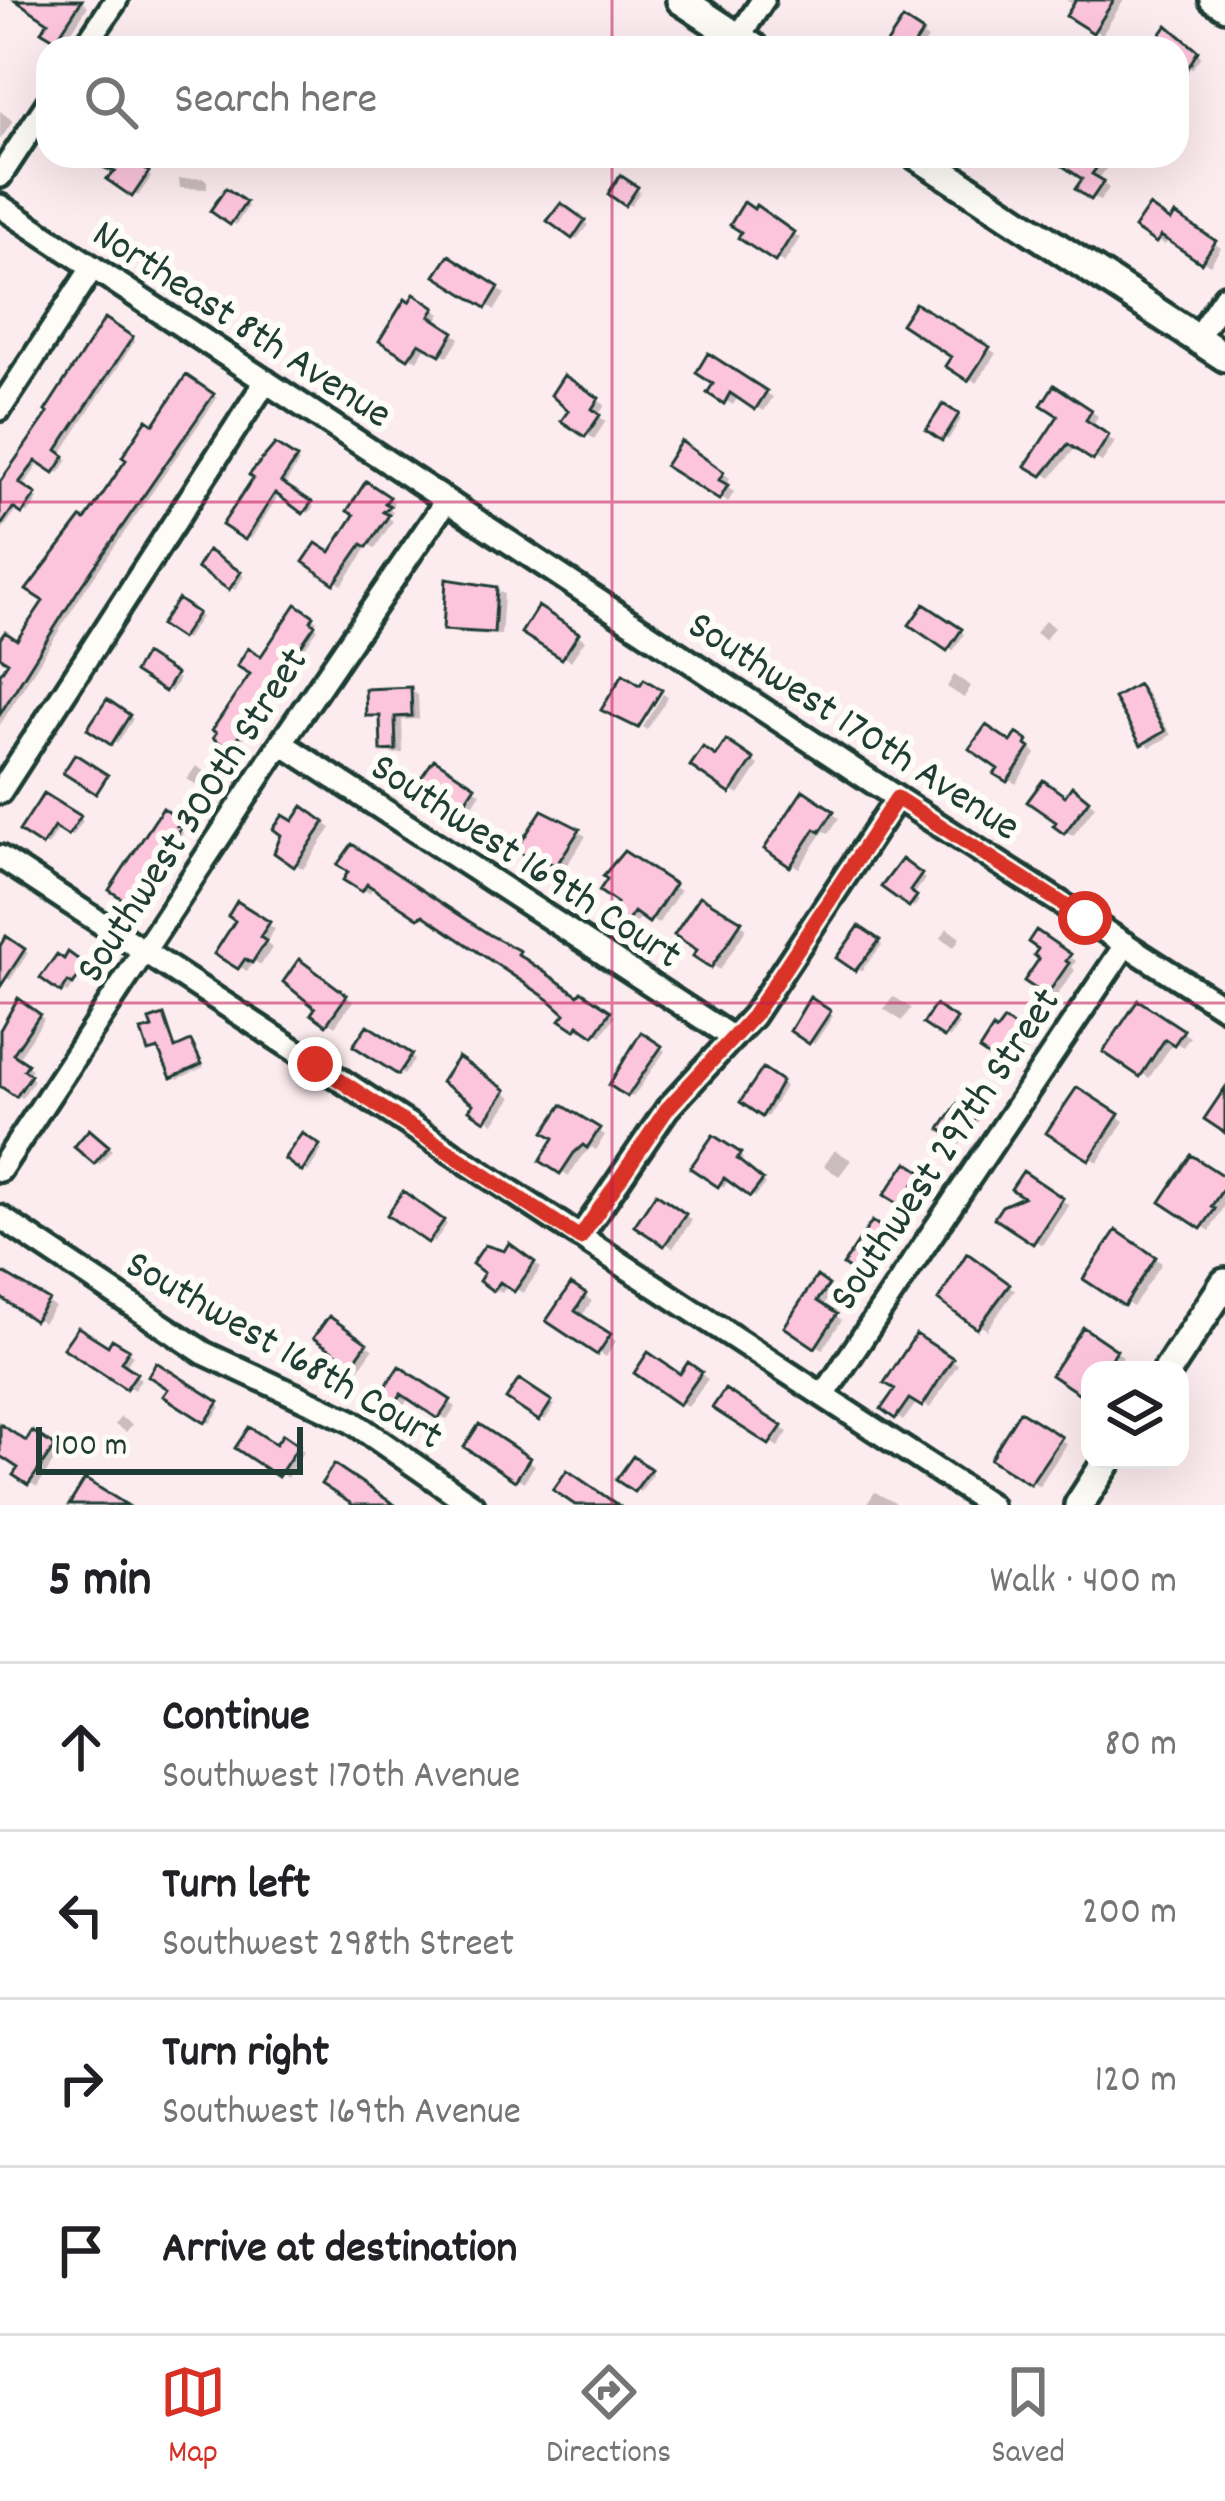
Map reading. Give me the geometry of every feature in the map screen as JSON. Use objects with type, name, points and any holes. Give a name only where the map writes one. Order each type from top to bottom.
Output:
[{"type":"street","points":[[92,36],[116,0]]},
{"type":"street","points":[[681,0],[735,36]]},
{"type":"street","points":[[749,36],[763,0]]},
{"type":"street","points":[[1211,0],[1225,9]]},
{"type":"street","points":[[0,176],[36,121]]},
{"type":"street","points":[[937,168],[1225,357]]},
{"type":"street","name":"Northeast 8th Avenue","points":[[0,206],[446,501]]},
{"type":"street","points":[[0,409],[93,267]]},
{"type":"street","points":[[1196,339],[1225,296]]},
{"type":"street","points":[[0,792],[266,382]]},
{"type":"street","name":"Southwest 300th Street","points":[[2,1161],[446,501]]},
{"type":"street","name":"Southwest 170th Avenue","points":[[446,501],[1225,1008]]},
{"type":"street","name":"Southwest 169th Court","points":[[281,742],[733,1038]]},
{"type":"street","points":[[580,1238],[667,1109],[753,1016],[897,798]]},
{"type":"street","points":[[0,857],[990,1505]]},
{"type":"street","name":"Southwest 297th Street","points":[[824,1395],[1126,944]]},
{"type":"street","name":"Southwest 168th Court","points":[[0,1217],[204,1353],[351,1421],[472,1505]]},
{"type":"street","points":[[1174,1361],[1225,1283]]},
{"type":"street","points":[[1079,1505],[1102,1469]]},
{"type":"building","points":[[15,0],[82,0],[59,36],[41,31],[48,22]]},
{"type":"building","points":[[1076,0],[1114,0],[1093,33],[1066,16]]},
{"type":"building","points":[[903,19],[923,32],[920,36],[892,36]]},
{"type":"building","points":[[1167,25],[1180,36],[1159,36]]},
{"type":"building","points":[[1189,43],[1198,51],[1189,66]]},
{"type":"building","points":[[105,168],[149,172],[132,197],[106,179],[115,172]]},
{"type":"building","points":[[1066,168],[1096,168],[1092,174],[1104,181],[1091,200],[1075,189],[1082,179]]},
{"type":"building","points":[[620,175],[638,187],[625,206],[608,194]]},
{"type":"building","points":[[226,188],[246,202],[230,225],[210,211]]},
{"type":"building","points":[[744,202],[754,209],[756,205],[794,232],[775,262],[738,238],[741,232],[730,225]]},
{"type":"building","points":[[561,203],[585,220],[572,239],[547,221]]},
{"type":"building","points":[[1149,206],[1171,221],[1175,214],[1216,241],[1201,263],[1161,236],[1156,243],[1134,228]]},
{"type":"building","points":[[449,255],[499,287],[486,308],[435,276]]},
{"type":"building","points":[[414,294],[435,308],[430,316],[454,332],[440,355],[419,343],[408,359],[379,341],[405,299],[409,302]]},
{"type":"building","points":[[915,303],[990,347],[968,381],[945,366],[951,357],[901,324]]},
{"type":"building","points":[[105,318],[133,337],[57,450],[65,456],[54,473],[36,461],[19,483],[36,494],[22,514],[13,508],[0,527],[0,482]]},
{"type":"building","points":[[708,353],[767,391],[755,410],[730,393],[724,404],[707,393],[713,384],[696,373]]},
{"type":"building","points":[[186,375],[214,394],[79,589],[0,714],[0,674],[8,662],[0,657],[0,639],[5,632],[17,640],[43,601],[26,590],[81,518],[85,520],[147,419],[154,424]]},
{"type":"building","points":[[564,375],[599,398],[592,409],[600,415],[585,437],[561,421],[568,411],[551,395]]},
{"type":"building","points":[[1054,385],[1092,410],[1086,420],[1109,435],[1093,461],[1068,444],[1042,476],[1025,466],[1058,416],[1041,405]]},
{"type":"building","points":[[943,404],[959,414],[942,441],[926,430]]},
{"type":"building","points":[[681,441],[724,472],[719,480],[728,485],[719,500],[665,466]]},
{"type":"building","points":[[275,444],[297,458],[281,482],[312,502],[303,514],[275,493],[245,540],[222,525],[253,478],[249,475]]},
{"type":"building","points":[[366,481],[390,497],[385,503],[390,506],[383,512],[389,515],[334,584],[303,562],[316,543],[330,552],[354,515],[347,511]]},
{"type":"building","points":[[208,550],[241,572],[229,590],[197,568]]},
{"type":"building","points":[[446,579],[497,587],[494,633],[443,630]]},
{"type":"building","points":[[178,599],[198,613],[181,639],[160,625]]},
{"type":"building","points":[[296,604],[314,616],[315,625],[298,650],[293,646],[230,750],[213,738],[212,730],[250,674],[237,666],[248,648],[261,656]]},
{"type":"building","points":[[924,604],[962,629],[947,651],[909,625]]},
{"type":"building","points":[[538,606],[579,633],[562,659],[521,633]]},
{"type":"building","points":[[145,654],[176,674],[165,692],[134,672]]},
{"type":"building","points":[[623,674],[640,685],[644,679],[662,690],[638,728],[601,710]]},
{"type":"building","points":[[1138,684],[1165,731],[1141,745],[1114,698]]},
{"type":"building","points":[[411,687],[412,716],[395,717],[396,750],[381,751],[380,716],[366,716],[365,689]]},
{"type":"building","points":[[107,699],[130,715],[111,745],[87,729]]},
{"type":"building","points":[[986,725],[1011,742],[1017,733],[1028,741],[1030,748],[1007,782],[994,774],[998,769],[969,749]]},
{"type":"building","points":[[726,740],[754,759],[730,794],[690,766],[703,747],[716,756]]},
{"type":"building","points":[[75,754],[108,775],[96,794],[63,773]]},
{"type":"building","points":[[434,759],[475,786],[459,811],[416,785]]},
{"type":"building","points":[[1043,780],[1065,796],[1072,786],[1089,800],[1064,834],[1053,826],[1056,822],[1027,802]]},
{"type":"building","points":[[803,790],[834,811],[820,832],[815,829],[790,867],[764,849]]},
{"type":"building","points":[[44,793],[81,816],[68,836],[54,827],[42,846],[19,831]]},
{"type":"building","points":[[303,806],[325,822],[294,867],[274,853],[281,835],[273,829],[283,815],[293,821]]},
{"type":"building","points":[[163,808],[181,821],[177,826],[181,828],[130,904],[109,890]]},
{"type":"building","points":[[542,810],[580,829],[556,866],[516,850]]},
{"type":"building","points":[[352,844],[520,951],[578,995],[581,991],[611,1011],[594,1036],[560,1020],[565,1014],[548,999],[423,915],[418,918],[367,884],[362,892],[343,880],[348,872],[337,865]]},
{"type":"building","points":[[624,851],[675,884],[649,923],[634,912],[627,922],[611,911],[617,903],[599,891],[607,879],[603,876]]},
{"type":"building","points":[[902,859],[922,874],[910,891],[917,896],[909,907],[881,887]]},
{"type":"building","points":[[700,896],[742,921],[711,968],[693,956],[697,950],[674,935]]},
{"type":"building","points":[[237,901],[270,922],[260,937],[266,941],[252,963],[245,959],[238,969],[214,954],[235,921],[228,916]]},
{"type":"building","points":[[859,926],[880,940],[855,971],[836,958]]},
{"type":"building","points":[[1036,930],[1071,954],[1046,996],[1024,981],[1039,959],[1034,955],[1038,949],[1028,942]]},
{"type":"building","points":[[6,936],[25,949],[0,987],[0,946]]},
{"type":"building","points":[[68,952],[86,965],[73,985],[68,982],[61,993],[40,978],[57,954],[64,959]]},
{"type":"building","points":[[299,959],[347,995],[326,1025],[311,1014],[315,1008],[283,982]]},
{"type":"building","points":[[810,997],[831,1011],[809,1044],[790,1031]]},
{"type":"building","points":[[18,998],[40,1014],[13,1054],[28,1064],[24,1070],[31,1075],[16,1097],[0,1086],[0,1030]]},
{"type":"building","points":[[1138,1000],[1184,1030],[1174,1045],[1165,1039],[1140,1077],[1103,1052]]},
{"type":"building","points":[[935,1005],[957,1019],[944,1038],[923,1024]]},
{"type":"building","points":[[164,1015],[175,1048],[191,1041],[202,1064],[171,1078],[158,1049],[148,1052],[141,1031],[152,1028],[149,1020]]},
{"type":"building","points":[[1004,1020],[1029,1037],[1008,1070],[979,1050]]},
{"type":"building","points":[[367,1025],[412,1054],[398,1075],[353,1046]]},
{"type":"building","points":[[641,1032],[662,1046],[627,1097],[609,1085]]},
{"type":"building","points":[[458,1057],[506,1090],[485,1121],[469,1110],[473,1104],[441,1082]]},
{"type":"building","points":[[763,1068],[782,1081],[762,1117],[740,1102]]},
{"type":"building","points":[[1077,1087],[1119,1114],[1089,1160],[1046,1133]]},
{"type":"building","points":[[1225,1088],[1225,1133],[1204,1119]]},
{"type":"building","points":[[962,1097],[981,1109],[959,1142],[940,1129]]},
{"type":"building","points":[[562,1105],[600,1128],[560,1174],[540,1161],[554,1138],[544,1132]]},
{"type":"building","points":[[89,1129],[109,1146],[94,1164],[74,1147]]},
{"type":"building","points":[[302,1133],[320,1145],[302,1172],[284,1159]]},
{"type":"building","points":[[713,1135],[741,1153],[737,1159],[763,1180],[750,1197],[724,1178],[718,1187],[690,1168]]},
{"type":"building","points":[[1191,1155],[1225,1177],[1225,1186],[1211,1207],[1215,1209],[1201,1229],[1160,1202]]},
{"type":"building","points":[[907,1162],[922,1172],[900,1205],[884,1195]]},
{"type":"building","points":[[1023,1171],[1063,1198],[1033,1244],[994,1218],[1002,1206],[1023,1197],[1011,1189]]},
{"type":"building","points":[[403,1191],[444,1220],[428,1243],[387,1215]]},
{"type":"building","points":[[656,1193],[686,1214],[664,1246],[634,1226]]},
{"type":"building","points":[[872,1221],[890,1233],[861,1277],[843,1265]]},
{"type":"building","points":[[1116,1230],[1156,1257],[1124,1306],[1083,1279]]},
{"type":"building","points":[[509,1243],[535,1262],[514,1292],[500,1282],[493,1291],[479,1281],[484,1273],[472,1264],[485,1245],[504,1251]]},
{"type":"building","points":[[967,1253],[1010,1284],[977,1329],[938,1300]]},
{"type":"building","points":[[0,1271],[49,1300],[34,1321],[0,1297]]},
{"type":"building","points":[[817,1276],[829,1285],[817,1301],[837,1314],[815,1348],[784,1327]]},
{"type":"building","points":[[571,1284],[586,1294],[575,1311],[611,1334],[597,1355],[546,1321]]},
{"type":"building","points":[[329,1316],[367,1343],[346,1373],[331,1363],[337,1354],[313,1338]]},
{"type":"building","points":[[78,1327],[108,1346],[112,1339],[129,1349],[121,1362],[137,1373],[126,1389],[63,1348]]},
{"type":"building","points":[[1083,1327],[1117,1350],[1110,1361],[1081,1361],[1081,1395],[1051,1375]]},
{"type":"building","points":[[916,1334],[953,1358],[922,1407],[909,1399],[895,1419],[881,1409],[895,1389],[884,1383]]},
{"type":"building","points":[[648,1352],[680,1374],[688,1362],[702,1372],[679,1405],[634,1373]]},
{"type":"building","points":[[156,1362],[219,1402],[205,1423],[163,1396],[168,1389],[148,1376]]},
{"type":"building","points":[[399,1366],[451,1400],[438,1419],[401,1394],[396,1403],[381,1393]]},
{"type":"building","points":[[519,1379],[552,1401],[539,1421],[506,1399]]},
{"type":"building","points":[[725,1389],[782,1426],[769,1445],[712,1408]]},
{"type":"building","points":[[1020,1411],[1062,1437],[1030,1484],[990,1459]]},
{"type":"building","points":[[0,1424],[26,1441],[32,1431],[55,1446],[28,1485],[13,1475],[18,1468],[0,1456]]},
{"type":"building","points":[[479,1424],[530,1458],[515,1481],[464,1447]]},
{"type":"building","points":[[249,1427],[276,1444],[283,1434],[299,1445],[278,1477],[235,1448]]},
{"type":"building","points":[[633,1456],[651,1469],[634,1492],[616,1480]]},
{"type":"building","points":[[334,1464],[395,1505],[353,1505],[321,1484]]},
{"type":"building","points":[[567,1470],[618,1505],[575,1505],[553,1490]]},
{"type":"building","points":[[85,1479],[127,1505],[69,1505]]},
{"type":"route","points":[[315,1064],[580,1238],[667,1109],[753,1016],[897,798],[1085,918]]}]
